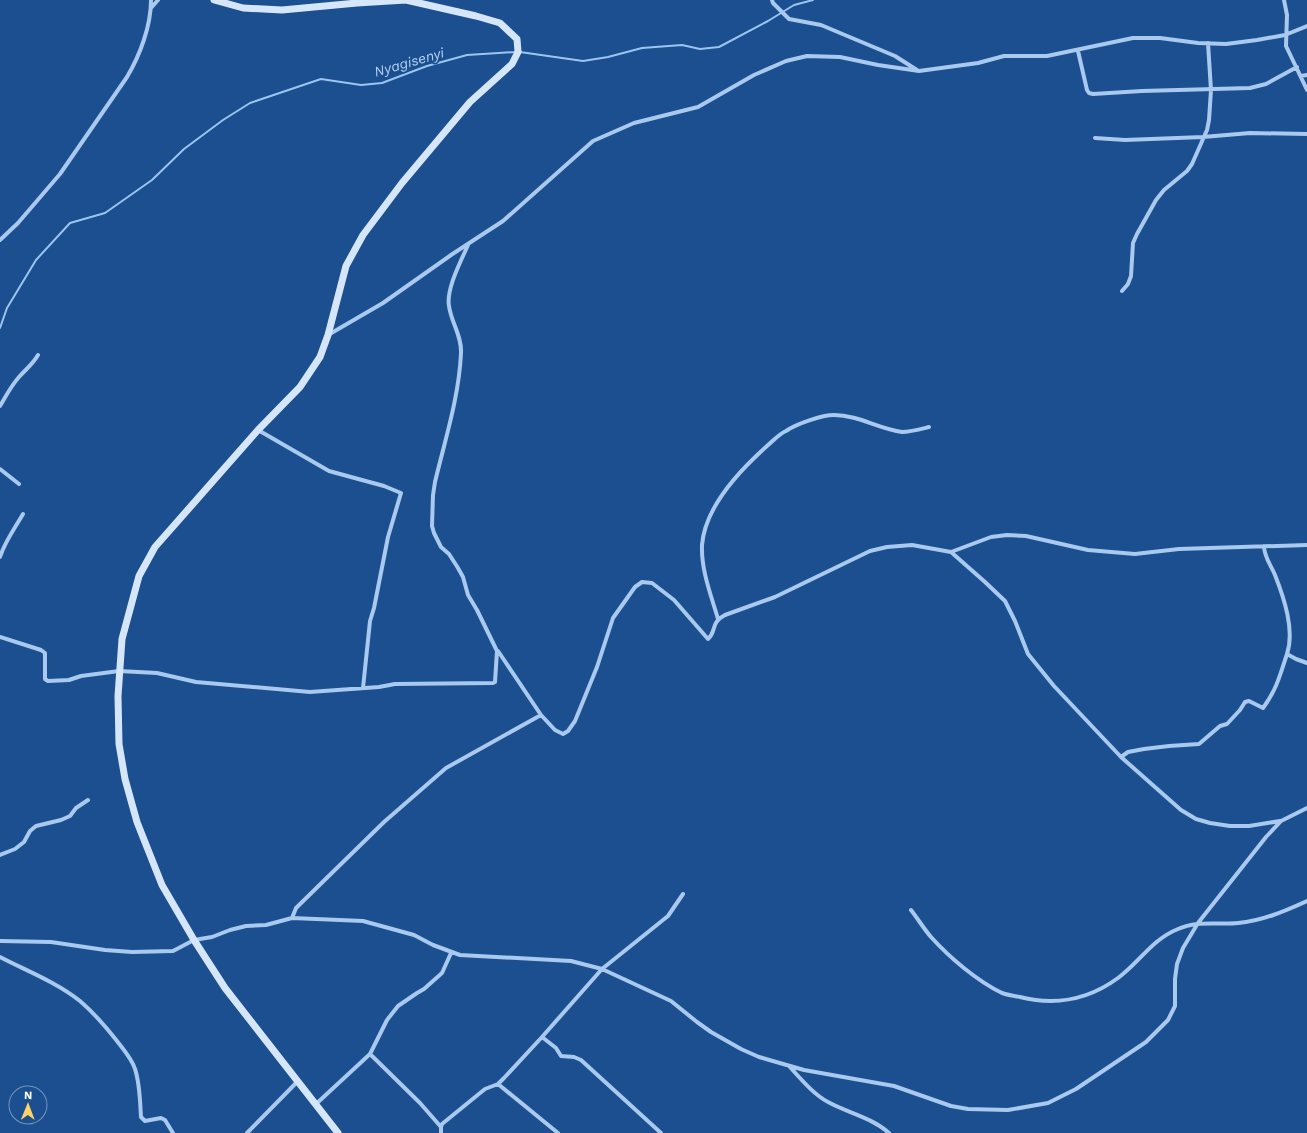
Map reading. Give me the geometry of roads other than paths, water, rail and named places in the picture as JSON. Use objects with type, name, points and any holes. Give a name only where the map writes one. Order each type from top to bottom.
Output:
[{"type":"main road","points":[[214,0],[243,8],[282,10],[406,0],[430,2],[500,23],[517,39],[518,52],[512,64],[470,102],[402,183],[362,234],[346,266],[328,335],[320,357],[300,387],[258,430],[155,547],[140,576],[122,639],[119,671],[118,744],[136,822],[162,885],[194,940],[225,988],[338,1133]]},
{"type":"street","points":[[0,240],[18,223],[60,174],[127,77],[135,64],[144,40],[151,9],[151,0]]},
{"type":"street","points":[[151,9],[158,0]]},
{"type":"street","points":[[772,0],[789,19],[821,25],[894,56],[919,71]]},
{"type":"street","points":[[1284,0],[1287,15],[1285,35],[1287,50],[1307,90]]},
{"type":"street","points":[[328,335],[383,302],[451,255],[504,221],[593,141],[634,124],[698,107],[754,75],[786,61],[807,56],[840,57],[878,65],[919,71],[978,63],[1004,56],[1047,56],[1078,51],[1133,38],[1160,38],[1226,44],[1285,35],[1307,26]]},
{"type":"street","points":[[1122,291],[1128,284],[1131,276],[1133,242],[1137,234],[1156,200],[1164,190],[1187,171],[1192,164],[1207,130],[1209,120],[1210,90],[1208,43]]},
{"type":"street","points":[[1078,51],[1089,93],[1113,94],[1142,91],[1250,88],[1266,84],[1296,67]]},
{"type":"street","points":[[1300,76],[1307,75]]},
{"type":"street","points":[[1095,138],[1125,140],[1203,137],[1250,133],[1307,134]]},
{"type":"street","points":[[468,245],[450,292],[448,305],[460,342],[461,351],[459,382],[435,482],[432,526],[441,547],[449,554],[458,568],[468,595],[497,651],[541,715],[555,730],[563,734],[568,731],[575,721],[597,667],[613,618],[636,587],[642,582],[652,583],[674,600],[708,639],[711,636],[714,625],[718,619],[725,615],[775,597],[870,551],[887,547],[912,545],[951,552],[986,582],[1005,601],[1015,620],[1028,654],[1054,686],[1121,757],[1181,810],[1196,819],[1210,823],[1230,826],[1249,826],[1281,821],[1307,808]]},
{"type":"street","points":[[0,406],[10,389],[21,375],[33,364],[38,355]]},
{"type":"street","points":[[718,619],[702,562],[702,544],[707,522],[716,504],[739,473],[765,449],[785,431],[806,422],[834,415],[856,418],[903,432],[929,427]]},
{"type":"street","points":[[258,430],[329,471],[384,486],[401,493],[388,537],[370,621],[363,688]]},
{"type":"street","points":[[0,469],[19,484]]},
{"type":"street","points":[[0,557],[2,549],[23,514]]},
{"type":"street","points":[[951,552],[991,537],[1007,535],[1026,536],[1088,550],[1134,554],[1179,549],[1307,545]]},
{"type":"street","points":[[1121,757],[1128,752],[1169,746],[1199,744],[1220,726],[1227,724],[1245,702],[1249,701],[1263,708],[1272,696],[1281,676],[1286,654],[1290,645],[1290,632],[1286,607],[1275,575],[1264,551],[1264,546]]},
{"type":"street","points":[[0,637],[30,646],[45,653],[44,674],[45,679],[48,682],[69,680],[81,676],[119,671],[157,673],[196,682],[310,692],[395,684],[493,683],[495,682],[497,651]]},
{"type":"street","points":[[1286,654],[1307,663]]},
{"type":"street","points":[[292,918],[296,908],[353,852],[384,822],[446,768],[541,715]]},
{"type":"street","points":[[0,855],[24,842],[30,831],[36,826],[61,820],[70,816],[76,808],[88,800]]},
{"type":"street","points":[[0,941],[51,942],[105,950],[132,952],[173,951],[194,940],[212,937],[230,930],[246,926],[266,925],[292,918],[363,921],[414,935],[433,946],[460,955],[571,961],[602,969],[671,1001],[697,1022],[741,1049],[759,1057],[804,1070],[894,1086],[951,1106],[968,1109],[1008,1110],[1048,1103],[1076,1089],[1146,1042],[1168,1020],[1175,1006],[1174,980],[1182,948],[1198,923],[1266,837],[1281,821]]},
{"type":"street","points":[[441,1127],[485,1089],[498,1084],[602,969],[668,916],[683,894]]},
{"type":"street","points":[[911,910],[931,937],[952,957],[978,978],[1003,993],[1028,999],[1052,1001],[1074,999],[1094,992],[1118,978],[1148,948],[1165,935],[1179,928],[1198,923],[1240,923],[1262,918],[1307,901]]},
{"type":"street","points":[[316,1104],[370,1054],[387,1020],[398,1006],[424,989],[442,973],[451,953]]},
{"type":"street","points":[[0,957],[45,979],[68,993],[80,1002],[106,1027],[131,1060],[135,1070],[140,1096],[141,1117],[145,1121],[160,1118],[164,1120],[173,1133]]},
{"type":"street","points":[[542,1037],[556,1048],[561,1056],[574,1057],[581,1060],[661,1133]]},
{"type":"street","points":[[370,1054],[420,1103],[441,1127],[441,1133]]},
{"type":"street","points":[[789,1066],[827,1102],[865,1117],[880,1125],[888,1133]]},
{"type":"street","points":[[247,1133],[297,1082]]},
{"type":"street","points":[[498,1084],[558,1133]]},
{"type":"waterway","name":"Nyagisenyi","points":[[520,52],[583,61],[608,57],[642,48],[682,45],[700,49],[719,47],[768,21],[794,5],[813,0]]},
{"type":"waterway","name":"Nyagisenyi","points":[[0,328],[7,308],[36,260],[70,223],[105,213],[152,180],[184,149],[223,120],[250,103],[321,79],[361,85],[382,83],[427,66],[467,55],[516,52]]}]
